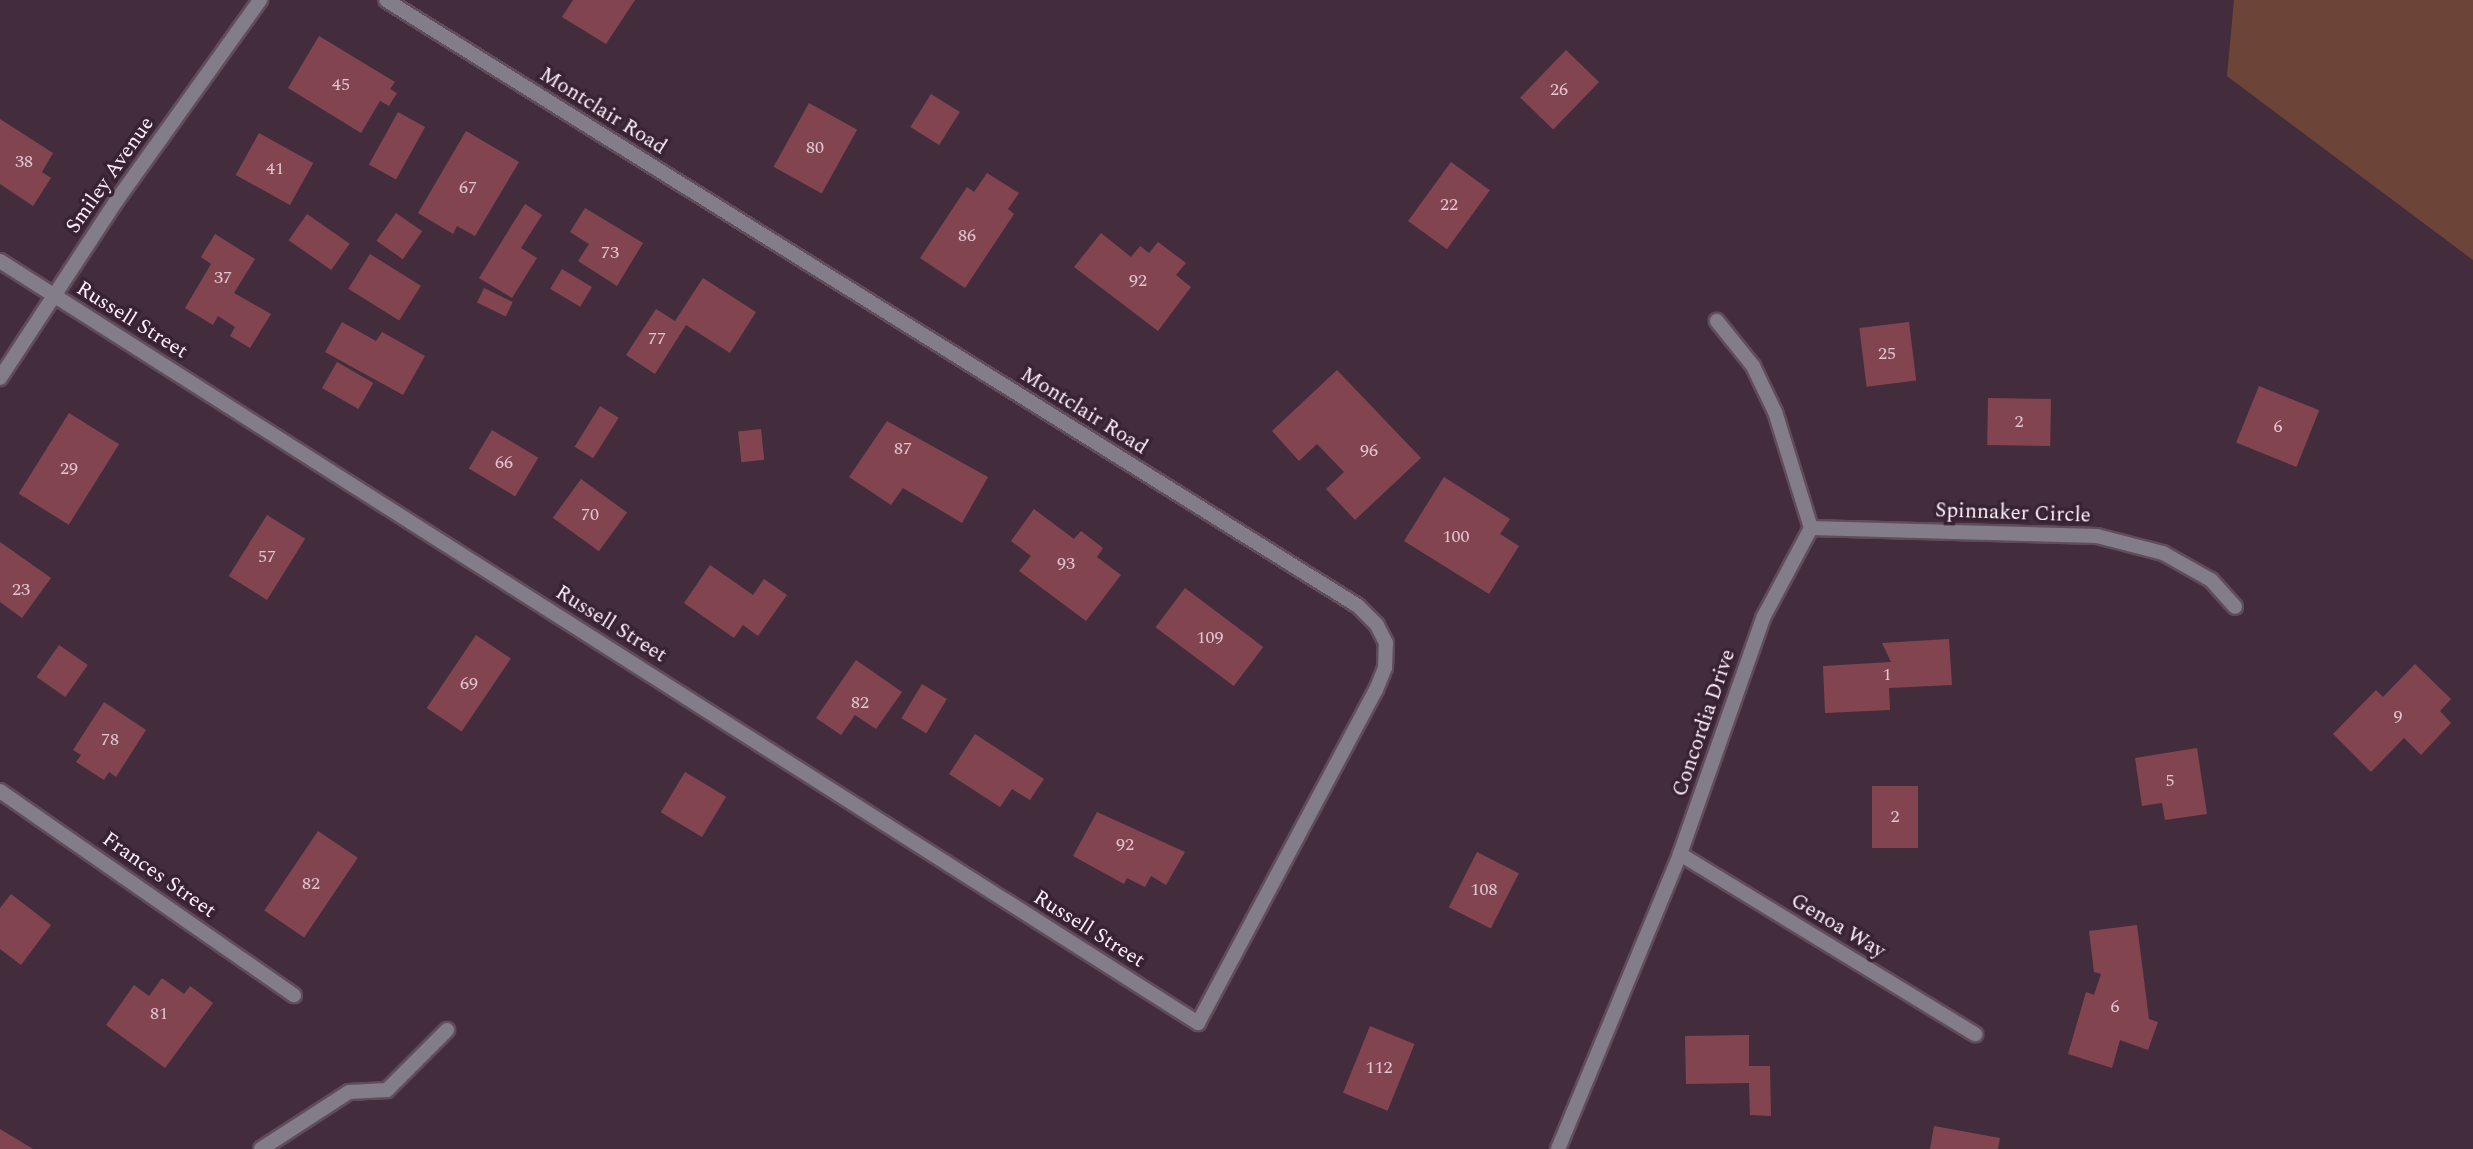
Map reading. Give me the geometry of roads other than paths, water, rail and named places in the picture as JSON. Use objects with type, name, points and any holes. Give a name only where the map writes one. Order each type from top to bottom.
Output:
[{"type":"street","name":"Smiley Avenue","points":[[0,378],[260,0]]},
{"type":"street","name":"Montclair Road","points":[[386,0],[1358,606],[1377,625],[1386,643],[1381,679],[1198,1023]]},
{"type":"street","name":"Russell Street","points":[[0,261],[1198,1023]]},
{"type":"street","points":[[1717,321],[1753,366],[1775,412],[1811,527]]},
{"type":"street","name":"Spinnaker Circle","points":[[1811,527],[2097,536],[2163,554],[2211,580],[2235,607]]},
{"type":"street","name":"Concordia Drive","points":[[1558,1149],[1680,855],[1763,618],[1811,527]]},
{"type":"street","name":"Frances Street","points":[[0,791],[294,995]]},
{"type":"street","name":"Genoa Way","points":[[1680,855],[1975,1034]]},
{"type":"street","points":[[261,1149],[349,1093],[387,1090],[447,1030]]}]
